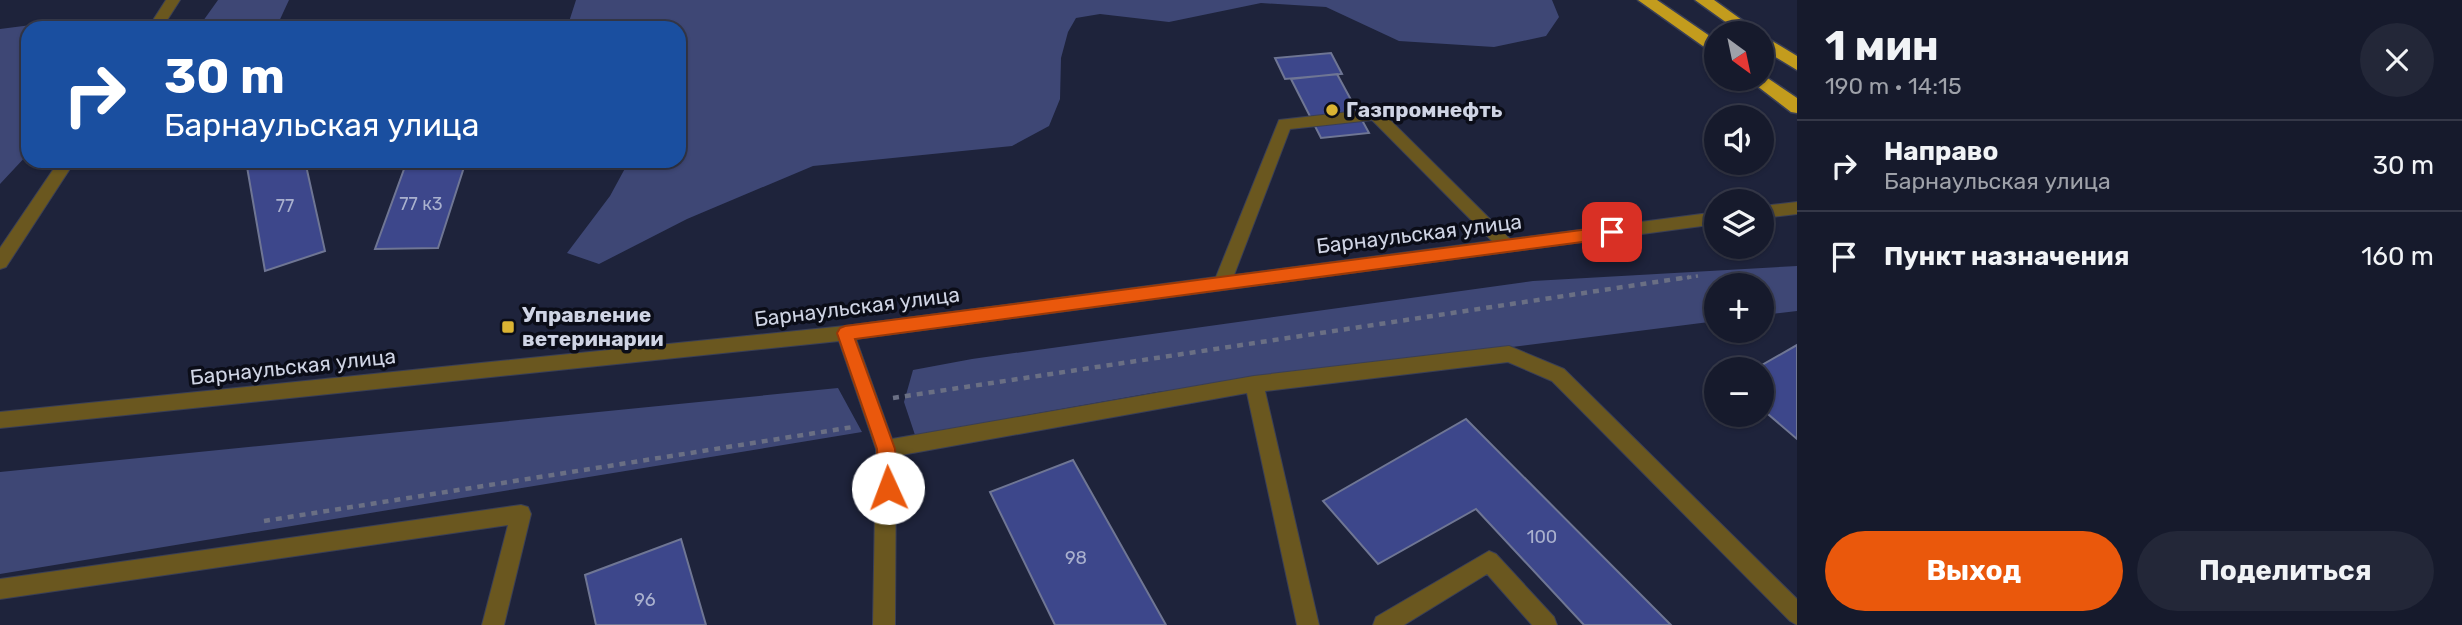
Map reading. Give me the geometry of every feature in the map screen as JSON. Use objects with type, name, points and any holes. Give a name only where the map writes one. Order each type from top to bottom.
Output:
[{"type":"highway","points":[[1646,0],[1704,41]]},
{"type":"highway","points":[[1703,0],[1734,21]]},
{"type":"highway","points":[[1774,49],[1797,64]]},
{"type":"highway","points":[[1774,91],[1797,107]]},
{"type":"street","points":[[160,21],[173,0]]},
{"type":"street","points":[[1222,283],[1284,124],[1375,114],[1507,246]]},
{"type":"street","points":[[0,262],[62,168]]},
{"type":"street","points":[[1774,211],[1797,208]]},
{"type":"street","name":"Барнаульская улица","points":[[0,420],[845,333],[1704,220]]},
{"type":"street","points":[[845,333],[886,449],[884,625]]},
{"type":"street","points":[[886,449],[1254,384],[1509,354],[1558,375],[1797,614]]},
{"type":"street","points":[[1254,384],[1308,625]]},
{"type":"street","points":[[0,589],[522,514],[493,625]]},
{"type":"street","points":[[1384,625],[1489,561],[1546,625]]},
{"type":"shaded area","points":[[218,0],[289,0],[279,21],[203,21]]},
{"type":"shaded area","points":[[576,0],[1552,0],[1559,17],[1546,36],[1494,47],[1399,41],[1326,7],[1261,3],[1169,22],[1100,14],[1076,18],[1068,32],[1061,58],[1060,99],[1049,126],[1012,146],[813,166],[687,219],[599,264],[567,253],[610,196],[625,168],[686,168],[686,21],[569,21]]},
{"type":"shaded area","points":[[21,26],[21,162],[0,184],[0,29]]},
{"type":"shaded area","points":[[1797,266],[1797,311],[1774,314],[1774,273],[1704,273],[1704,323],[1157,392],[915,435],[904,402],[913,370],[972,359],[1533,281]]},
{"type":"shaded area","points":[[838,388],[862,432],[0,574],[0,472]]},
{"type":"building","points":[[1331,53],[1342,74],[1285,79],[1275,58]]},
{"type":"building","points":[[1337,74],[1369,133],[1321,138],[1291,79]]},
{"type":"building","points":[[247,168],[307,168],[325,251],[265,271]]},
{"type":"building","points":[[404,168],[464,168],[438,248],[375,249]]},
{"type":"building","points":[[1797,345],[1797,439],[1774,419],[1774,358]]},
{"type":"building","points":[[1466,419],[1671,625],[1584,625],[1476,509],[1378,564],[1323,501]]},
{"type":"building","points":[[1073,460],[1166,625],[1055,625],[990,492]]},
{"type":"building","points":[[681,539],[706,625],[596,625],[585,575]]},
{"type":"place","name":"Газпромнефть","points":[[1332,110]]},
{"type":"place","name":"Управление ветеринарии","points":[[508,327]]},
{"type":"route","points":[[888,488],[886,449],[845,333],[1612,232]]}]
